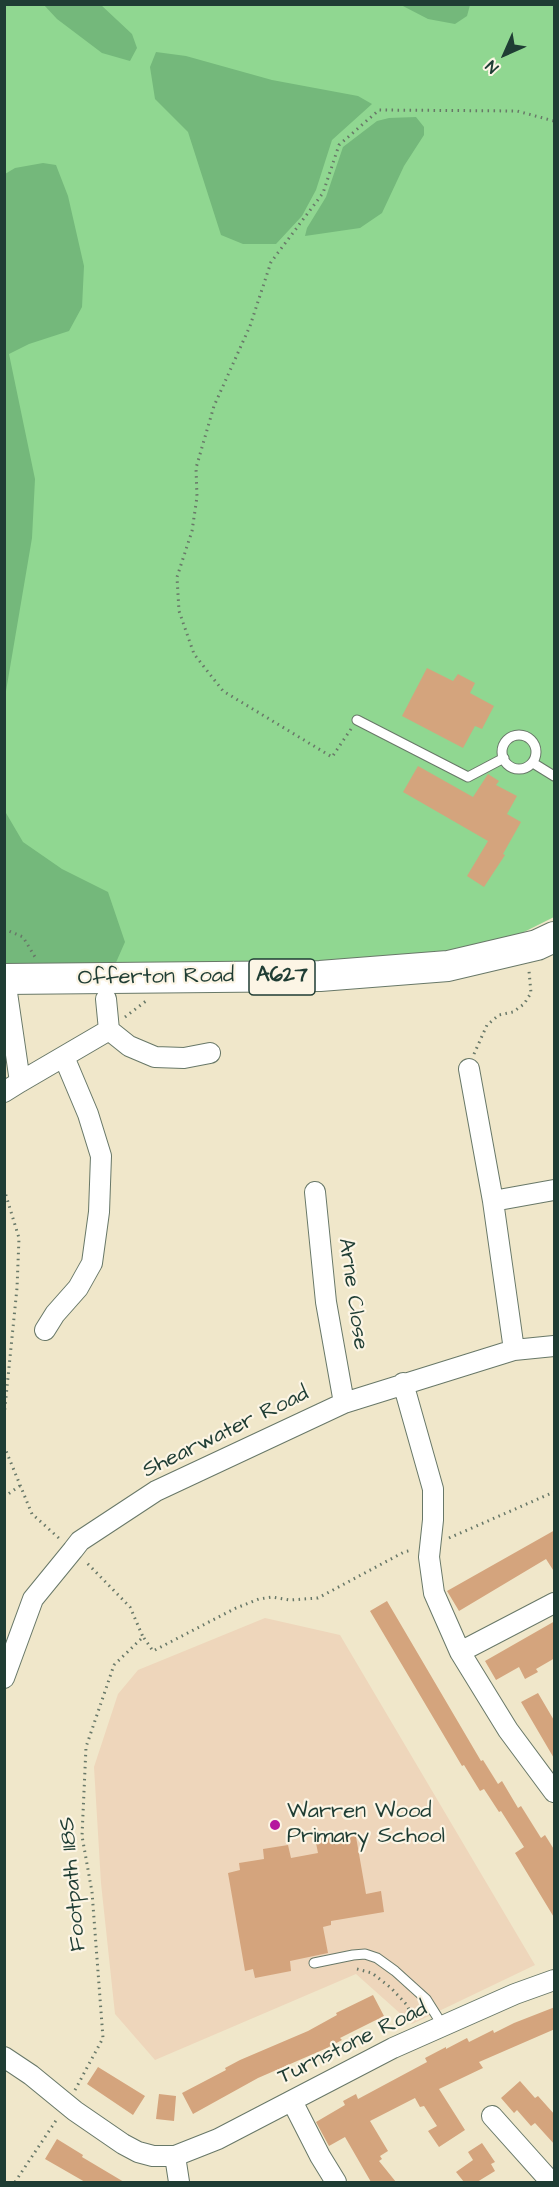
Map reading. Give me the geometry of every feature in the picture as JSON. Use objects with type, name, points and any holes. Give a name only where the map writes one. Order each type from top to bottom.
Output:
[{"type":"main road","name":"Offerton Road","points":[[5,979],[320,976],[448,966],[523,949],[555,938]]},
{"type":"street","points":[[5,979],[12,1087],[109,1030]]},
{"type":"street","points":[[106,999],[109,1030],[129,1046],[155,1057],[184,1058],[210,1053]]},
{"type":"street","points":[[45,1330],[55,1314],[78,1288],[92,1263],[99,1212],[101,1156],[88,1114],[64,1057]]},
{"type":"street","points":[[469,1069],[493,1201],[514,1350]]},
{"type":"street","points":[[493,1201],[555,1190]]},
{"type":"street","name":"Arne Close","points":[[315,1192],[326,1302],[345,1403]]},
{"type":"street","name":"Shearwater Road","points":[[4,1678],[33,1599],[80,1541],[156,1491],[345,1403],[514,1350],[555,1346]]},
{"type":"street","points":[[403,1383],[433,1488],[429,1557],[434,1593],[460,1652],[508,1730],[555,1792]]},
{"type":"street","points":[[460,1652],[555,1603]]},
{"type":"street","name":"Turnstone Road","points":[[4,2057],[123,2144],[138,2152],[153,2156],[175,2156],[218,2139],[393,2048],[515,1994],[555,1980]]},
{"type":"street","points":[[292,2101],[336,2182]]},
{"type":"street","points":[[492,2116],[540,2178]]},
{"type":"street","points":[[175,2156],[179,2182]]},
{"type":"lane","points":[[357,720],[468,777],[504,758]]},
{"type":"lane","points":[[518,735],[530,739],[536,751],[533,764],[520,770],[507,765],[502,753],[507,739],[518,735]]},
{"type":"lane","points":[[533,764],[555,776]]},
{"type":"lane","points":[[314,1963],[365,1954],[377,1958],[426,1999],[443,2027]]},
{"type":"path","points":[[357,720],[332,757],[223,691],[194,654],[179,611],[177,577],[192,531],[197,497],[196,468],[214,406],[250,326],[271,262],[323,193],[339,144],[379,110],[517,111],[555,121]]},
{"type":"path","points":[[4,929],[23,937],[48,979]]},
{"type":"path","points":[[469,1069],[487,1025],[499,1015],[513,1012],[524,1004],[531,993],[531,979],[523,949]]},
{"type":"path","points":[[109,1030],[176,978]]},
{"type":"path","points":[[4,1189],[19,1238],[17,1288],[4,1417]]},
{"type":"path","points":[[4,1446],[32,1514],[73,1550],[130,1607],[143,1637],[153,1651],[236,1608],[259,1599],[318,1598],[404,1552],[430,1546],[555,1491]]},
{"type":"path","points":[[4,1497],[21,1485]]},
{"type":"path","name":"Footpath 118S","points":[[15,2182],[67,2104],[103,2038],[92,1892],[82,1836],[86,1748],[114,1665],[143,1637]]},
{"type":"path","points":[[354,1969],[363,1969],[372,1973],[391,1988],[407,2005],[421,2036]]},
{"type":"shaded area","name":"Warren Wood Primary School","points":[[265,1618],[340,1635],[535,1965],[412,2024],[356,1974],[155,2060],[115,2014],[101,1883],[94,1767],[118,1694],[138,1670]]},
{"type":"green space","points":[[4,5],[554,5],[554,917],[522,933],[443,957],[211,968],[5,962]]},
{"type":"green space","points":[[44,5],[101,5],[132,34],[137,48],[130,61],[102,53],[57,19]]},
{"type":"green space","points":[[401,5],[470,5],[467,16],[455,24],[428,19]]},
{"type":"green space","points":[[156,52],[186,56],[272,80],[358,96],[372,104],[332,140],[316,190],[302,216],[276,244],[243,244],[221,235],[188,132],[155,99],[150,67]]},
{"type":"green space","points":[[416,117],[424,127],[424,135],[404,166],[382,213],[360,228],[305,236],[307,228],[326,197],[343,147],[377,121]]},
{"type":"green space","points":[[43,163],[56,165],[68,196],[84,266],[82,307],[69,331],[29,344],[9,354],[35,479],[32,538],[5,697],[5,174],[15,168]]},
{"type":"green space","points":[[4,805],[6,813],[23,842],[62,869],[108,892],[125,942],[114,967],[9,968],[5,962]]},
{"type":"building","points":[[427,668],[453,681],[458,674],[475,683],[470,693],[494,706],[482,729],[475,726],[463,748],[402,716]]},
{"type":"building","points":[[418,766],[473,797],[488,774],[499,781],[496,785],[517,796],[507,814],[521,822],[503,854],[505,855],[484,887],[467,876],[488,841],[403,792]]},
{"type":"building","points":[[555,1530],[555,1573],[546,1559],[459,1611],[447,1591]]},
{"type":"building","points":[[387,1601],[481,1761],[483,1760],[498,1784],[502,1781],[518,1808],[521,1806],[541,1838],[545,1835],[555,1851],[555,1919],[515,1853],[524,1847],[501,1811],[499,1812],[484,1789],[480,1791],[464,1765],[462,1766],[370,1611]]},
{"type":"building","points":[[555,1621],[555,1658],[536,1669],[538,1672],[525,1679],[519,1667],[496,1680],[485,1661]]},
{"type":"building","points":[[538,1693],[555,1722],[555,1760],[521,1702]]},
{"type":"building","points":[[355,1831],[366,1894],[381,1891],[384,1912],[331,1921],[331,1925],[323,1927],[328,1953],[290,1961],[291,1971],[255,1978],[253,1969],[245,1971],[228,1873],[240,1870],[239,1863],[264,1859],[263,1849],[288,1845],[291,1858],[318,1853],[315,1838]]},
{"type":"building","points":[[373,1995],[384,2016],[340,2038],[342,2040],[327,2048],[258,2078],[193,2114],[182,2093],[240,2060],[308,2031],[337,2015],[336,2013]]},
{"type":"building","points":[[555,2007],[555,2029],[479,2062],[483,2068],[439,2089],[465,2130],[439,2147],[428,2131],[437,2126],[424,2106],[420,2107],[415,2098],[370,2121],[388,2151],[380,2156],[382,2159],[379,2161],[396,2182],[371,2182],[345,2137],[329,2146],[316,2122],[345,2105],[343,2101],[356,2094],[358,2099],[427,2062],[425,2058],[446,2047],[446,2049],[467,2038],[469,2042],[493,2030],[494,2033]]},
{"type":"building","points":[[98,2067],[145,2096],[133,2115],[87,2084]]},
{"type":"building","points":[[520,2081],[555,2115],[555,2145],[535,2123],[531,2126],[517,2110],[514,2113],[501,2098]]},
{"type":"building","points":[[159,2094],[176,2096],[174,2121],[156,2119]]},
{"type":"building","points":[[57,2139],[124,2182],[85,2182],[45,2159]]},
{"type":"building","points":[[482,2143],[495,2162],[491,2164],[495,2171],[477,2182],[464,2182],[456,2172],[473,2160],[468,2152]]},
{"type":"place","name":"Warren Wood Primary School","points":[[275,1825]]}]
